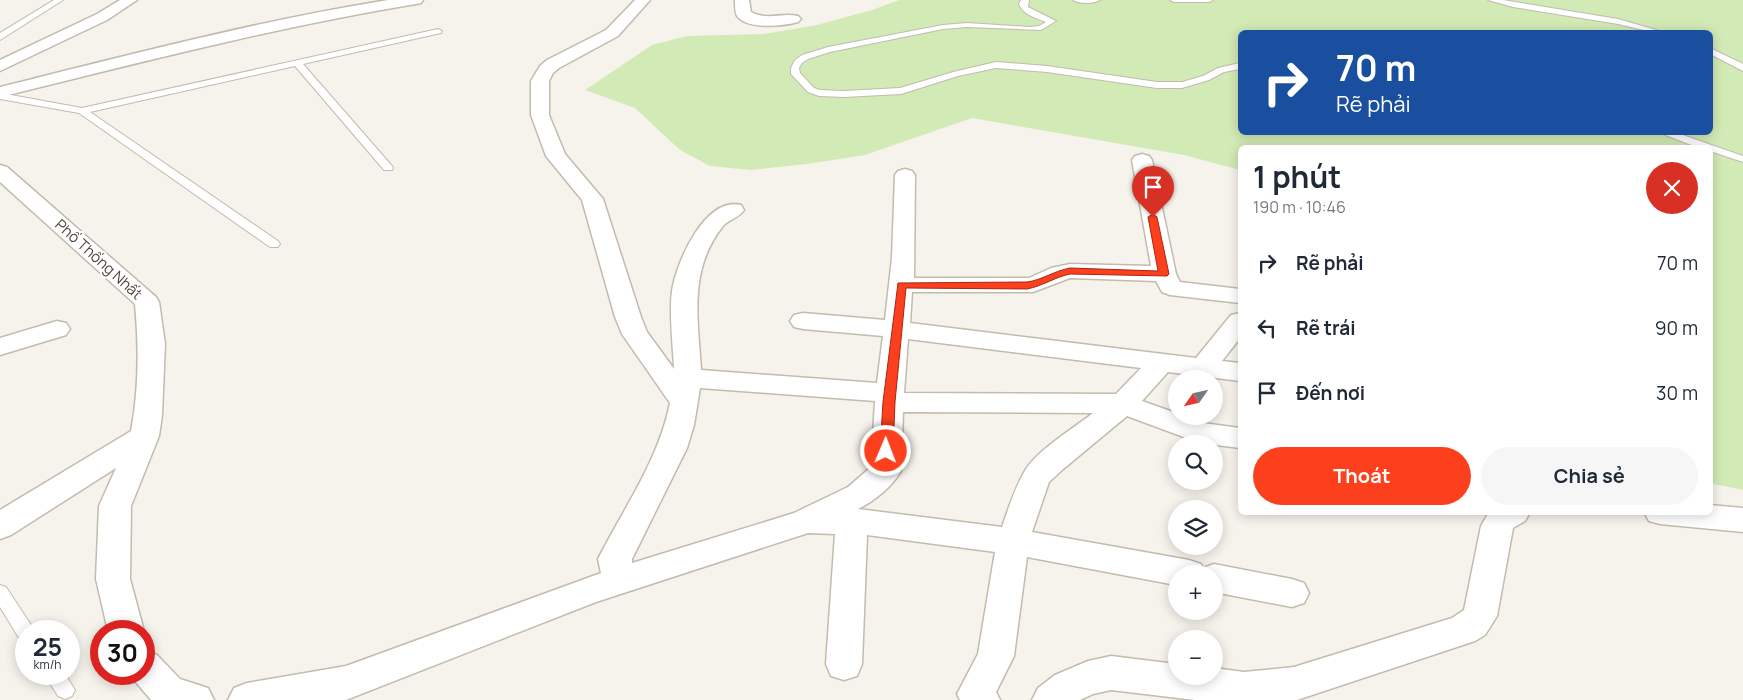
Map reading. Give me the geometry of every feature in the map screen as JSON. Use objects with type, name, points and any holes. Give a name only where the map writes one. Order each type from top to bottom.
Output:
[{"type":"street","points":[[0,66],[102,17],[130,0]]},
{"type":"street","points":[[3,90],[326,15],[416,0]]},
{"type":"street","points":[[643,0],[612,33],[563,58],[546,70],[540,81],[540,115],[556,156],[592,199],[628,317],[635,334],[686,390],[1123,404],[1200,433],[1238,438]]},
{"type":"street","points":[[742,0],[744,14],[750,18],[776,22],[793,20]]},
{"type":"street","points":[[1142,160],[1164,274],[1171,288],[1237,296]]},
{"type":"street","name":"Phố Thống Nhất","points":[[0,171],[147,302],[152,344],[148,415],[144,436],[115,506],[113,579],[123,620]]},
{"type":"street","points":[[247,700],[348,691],[588,591],[804,522],[858,495],[886,471],[886,432],[902,285],[905,175]]},
{"type":"street","points":[[619,581],[615,559],[672,448],[680,425],[686,390],[684,292],[690,264],[716,220],[733,210]]},
{"type":"street","points":[[902,285],[1027,285],[1039,283],[1060,273],[1070,271],[1164,274]]},
{"type":"street","points":[[803,320],[896,329],[1238,372]]},
{"type":"street","points":[[1204,367],[1238,324]]},
{"type":"street","points":[[0,347],[57,329]]},
{"type":"street","points":[[981,700],[976,694],[996,656],[1013,541],[1031,488],[1038,475],[1051,462],[1123,404],[1162,362]]},
{"type":"street","points":[[0,526],[144,436]]},
{"type":"street","points":[[1051,700],[1068,687],[1088,678],[1111,673],[1244,689],[1294,684],[1462,630],[1473,624],[1480,616],[1497,526],[1502,518],[1508,515]]},
{"type":"street","points":[[1691,515],[1743,520]]},
{"type":"street","points":[[804,522],[852,521],[1013,541],[1168,570]]},
{"type":"street","points":[[844,664],[852,521]]},
{"type":"street","points":[[1223,580],[1292,593]]},
{"type":"street","points":[[155,678],[169,693],[195,700]]},
{"type":"lane","points":[[0,37],[59,0]]},
{"type":"lane","points":[[1025,0],[1024,8],[1037,16],[1052,21],[1042,28],[1030,29],[955,25],[838,48],[805,57],[798,62],[796,74],[811,90],[819,93],[844,94],[901,91],[956,74],[996,65],[1047,69],[1158,85],[1182,85],[1206,78],[1221,70],[1238,66]]},
{"type":"lane","points":[[1077,0],[1096,0]]},
{"type":"lane","points":[[1174,0],[1209,0]]},
{"type":"lane","points":[[1492,0],[1553,12],[1633,24],[1652,30]]},
{"type":"lane","points":[[82,111],[438,31]]},
{"type":"lane","points":[[1713,53],[1743,68]]},
{"type":"lane","points":[[297,63],[388,168]]},
{"type":"lane","points":[[3,90],[82,111],[274,244]]},
{"type":"lane","points":[[1672,135],[1702,145]]},
{"type":"lane","points":[[1713,149],[1743,159]]},
{"type":"lane","points":[[0,592],[18,620]]},
{"type":"green space","points":[[899,0],[1743,0],[1743,490],[1713,483],[1713,145],[1238,145],[1238,169],[1184,155],[972,118],[865,155],[751,170],[710,166],[680,150],[635,108],[585,90],[652,45],[687,36],[764,34],[817,25],[872,10]]},
{"type":"route","points":[[886,451],[886,432],[902,285],[1033,285],[1060,273],[1070,271],[1164,274],[1153,217]]}]
